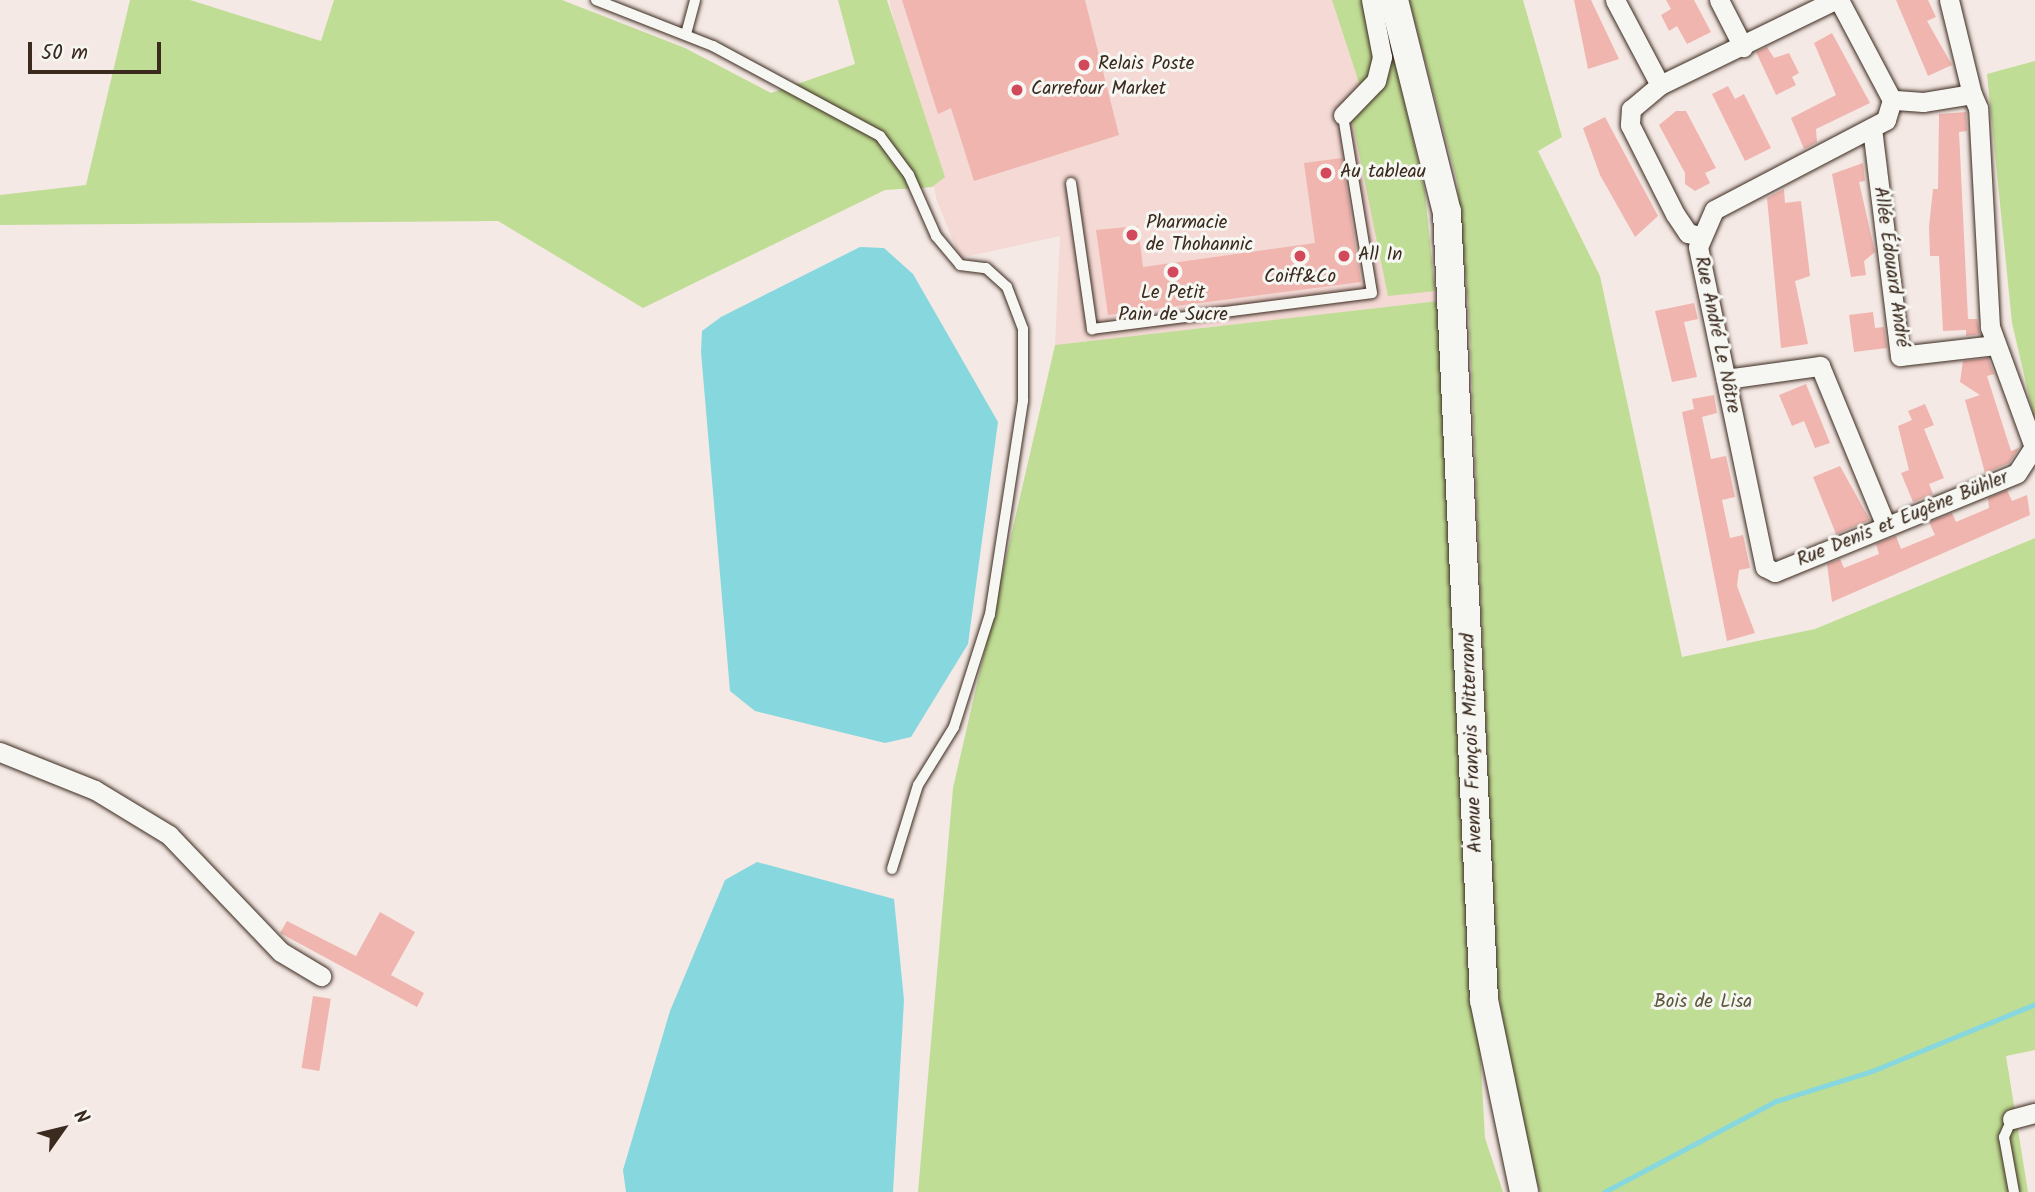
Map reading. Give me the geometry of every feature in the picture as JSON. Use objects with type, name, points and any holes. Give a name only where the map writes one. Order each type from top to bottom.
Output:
[{"type":"main road","name":"Avenue François Mitterrand","points":[[1394,0],[1438,165],[1454,289],[1484,1000],[1524,1192]]},
{"type":"street","points":[[1343,115],[1376,81],[1382,57],[1371,0]]},
{"type":"street","points":[[1615,0],[1660,85]]},
{"type":"street","points":[[1719,0],[1743,47]]},
{"type":"street","points":[[1699,236],[1688,233],[1675,214],[1630,125],[1632,109],[1660,85],[1837,0],[1892,100],[1923,102],[1972,94]]},
{"type":"street","name":"Rue Denis et Eugène Bühler","points":[[1775,572],[2024,468],[2034,447],[1995,345],[1972,94],[1949,0]]},
{"type":"street","name":"Rue André Le Nôtre","points":[[1775,572],[1765,567],[1699,236],[1714,210],[1886,120],[1892,100]]},
{"type":"street","name":"Allée Édouard André","points":[[1872,128],[1900,356],[1995,345]]},
{"type":"street","points":[[1726,379],[1820,366],[1886,526]]},
{"type":"street","points":[[0,752],[95,790],[169,835],[282,952],[321,976]]},
{"type":"street","points":[[2012,1119],[2035,1113]]},
{"type":"lane","points":[[596,0],[686,34],[880,136],[909,174],[936,236],[960,265],[986,268],[1007,287],[1023,328],[1023,401],[990,614],[954,727],[918,785],[892,869]]},
{"type":"lane","points":[[686,34],[695,0]]},
{"type":"lane","points":[[1071,183],[1092,329],[1372,293],[1343,115]]},
{"type":"lane","points":[[2012,1119],[2004,1137],[2014,1192]]},
{"type":"shaded area","points":[[889,0],[1383,0],[1438,301],[1055,345],[1060,236],[960,258],[937,201]]},
{"type":"green space","points":[[130,0],[190,0],[321,41],[334,0],[562,0],[685,48],[771,93],[855,64],[838,0],[887,0],[945,177],[932,187],[885,190],[643,308],[498,221],[0,225],[0,195],[86,185]]},
{"type":"green space","points":[[1332,0],[1379,0],[1385,16],[1425,192],[1435,291],[1388,296],[1349,104],[1364,98]]},
{"type":"green space","name":"Bois de Lisa","points":[[1409,0],[1523,0],[1562,137],[1538,151],[1600,276],[1682,657],[1815,629],[2035,538],[2035,1050],[2006,1056],[2028,1192],[1540,1192],[1520,1126],[1496,979],[1469,314],[1457,181]]},
{"type":"green space","points":[[2035,61],[2035,422],[2012,323],[1987,74]]},
{"type":"green space","points":[[1438,301],[1485,1138],[1503,1192],[918,1192],[953,788],[1055,345]]},
{"type":"water","points":[[860,247],[884,248],[913,274],[998,422],[968,644],[911,737],[885,743],[755,711],[730,691],[701,352],[702,331],[721,317]]},
{"type":"water","points":[[757,862],[894,899],[904,1000],[893,1192],[626,1192],[623,1170],[670,1011],[725,880]]},
{"type":"building","name":"Carrefour Market","points":[[902,0],[1085,0],[1119,135],[974,181],[951,108],[938,114]]},
{"type":"building","points":[[1574,0],[1591,0],[1619,59],[1588,69]]},
{"type":"building","points":[[1666,0],[1694,0],[1711,32],[1687,44],[1677,26],[1669,31],[1661,15],[1671,9]]},
{"type":"building","points":[[1896,0],[1928,0],[1936,17],[1927,21],[1952,65],[1928,76]]},
{"type":"building","points":[[1832,33],[1870,103],[1816,129],[1817,142],[1804,149],[1791,118],[1836,95],[1814,43]]},
{"type":"building","points":[[1767,47],[1774,58],[1789,53],[1799,73],[1792,77],[1796,85],[1776,95],[1756,52]]},
{"type":"building","points":[[1728,86],[1735,99],[1744,94],[1771,148],[1745,161],[1712,94]]},
{"type":"building","points":[[1676,111],[1686,111],[1716,168],[1705,173],[1710,183],[1695,191],[1685,184],[1685,173],[1659,125]]},
{"type":"building","points":[[1966,112],[1967,131],[1959,132],[1968,319],[1977,319],[1980,334],[1966,336],[1966,330],[1943,331],[1939,256],[1930,256],[1929,227],[1933,189],[1938,189],[1939,114]]},
{"type":"building","points":[[1605,117],[1658,216],[1635,237],[1600,175],[1583,128]]},
{"type":"building","points":[[1342,158],[1361,282],[1108,315],[1096,230],[1138,226],[1143,267],[1315,243],[1304,163]]},
{"type":"building","points":[[1863,163],[1865,181],[1859,182],[1875,252],[1864,261],[1866,275],[1851,277],[1832,174]]},
{"type":"building","points":[[1784,189],[1785,203],[1801,201],[1810,276],[1795,281],[1808,344],[1781,348],[1767,198]]},
{"type":"building","points":[[1694,303],[1698,319],[1684,322],[1697,377],[1672,382],[1655,311]]},
{"type":"building","points":[[1873,312],[1875,328],[1884,327],[1887,348],[1854,352],[1849,315]]},
{"type":"building","points":[[1988,358],[1994,374],[1987,376],[2011,451],[2019,448],[2009,463],[1985,473],[1965,400],[1980,395],[1960,382],[1963,361]]},
{"type":"building","points":[[1806,384],[1830,443],[1815,448],[1804,421],[1792,426],[1779,395]]},
{"type":"building","points":[[1714,395],[1717,413],[1702,417],[1711,459],[1726,456],[1735,497],[1722,500],[1730,538],[1743,535],[1750,568],[1739,570],[1737,586],[1755,633],[1727,641],[1682,412],[1694,409],[1692,399]]},
{"type":"building","points":[[1925,404],[1934,425],[1924,429],[1944,478],[1929,484],[1933,494],[1913,502],[1901,473],[1909,470],[1898,426],[1912,420],[1908,411]]},
{"type":"building","points":[[1840,466],[1870,520],[1836,534],[1813,477]]},
{"type":"building","points":[[2007,490],[2012,501],[2027,495],[2030,515],[1832,602],[1827,564],[1840,559],[1844,568],[1879,554],[1876,544],[1896,536],[1901,549],[1935,535],[1929,522],[1952,513],[1956,522],[1989,508],[1988,498]]},
{"type":"building","points":[[380,912],[415,932],[391,975],[424,993],[417,1007],[280,933],[287,921],[356,956]]},
{"type":"building","points":[[313,996],[331,999],[319,1071],[302,1068]]},
{"type":"waterway","points":[[1604,1192],[1776,1101],[1872,1071],[2035,1004]]},
{"type":"place","name":"Relais Poste","points":[[1084,65]]},
{"type":"place","name":"Carrefour Market","points":[[1017,90]]},
{"type":"place","name":"Au tableau","points":[[1326,173]]},
{"type":"place","name":"Pharmacie de Thohannic","points":[[1132,235]]},
{"type":"place","name":"Coiff&Co","points":[[1300,256]]},
{"type":"place","name":"All In","points":[[1344,256]]},
{"type":"place","name":"Le Petit Pain de Sucre","points":[[1173,272]]}]
